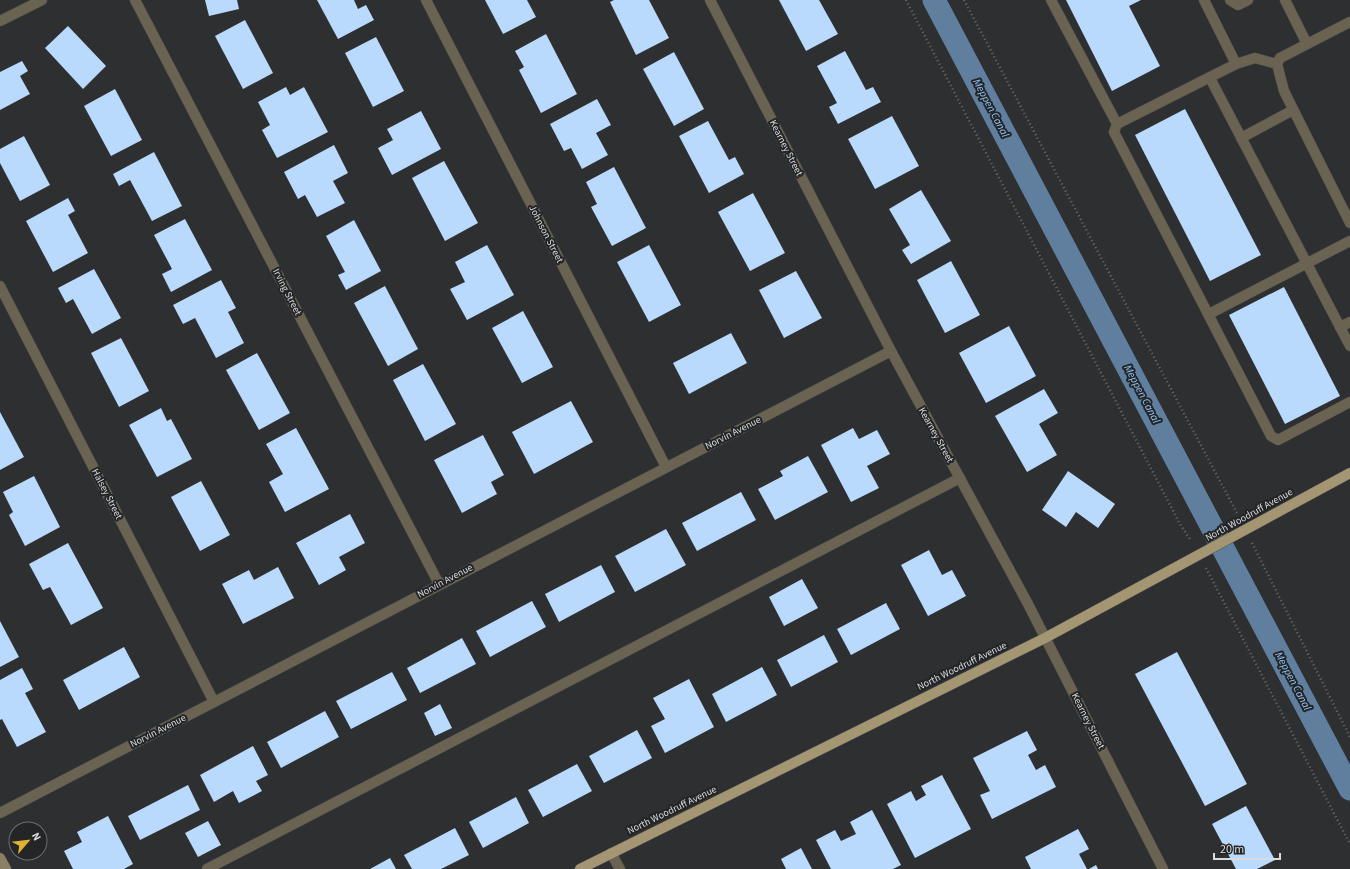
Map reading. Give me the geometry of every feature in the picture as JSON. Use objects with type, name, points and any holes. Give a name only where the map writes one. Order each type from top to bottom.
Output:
[{"type":"main road","name":"North Woodruff Avenue","points":[[580,869],[1045,638],[1350,473]]},
{"type":"street","points":[[0,22],[42,0]]},
{"type":"street","name":"Irving Street","points":[[135,0],[439,584]]},
{"type":"street","name":"Johnson Street","points":[[426,0],[666,467]]},
{"type":"street","name":"Kearney Street","points":[[710,0],[891,351],[1028,604],[1163,869]]},
{"type":"street","points":[[1051,0],[1117,124]]},
{"type":"street","points":[[1204,0],[1236,64]]},
{"type":"street","points":[[1230,0],[1238,5],[1248,0]]},
{"type":"street","points":[[1285,0],[1307,44]]},
{"type":"street","points":[[1350,22],[1280,58],[1277,64],[1284,91],[1350,223]]},
{"type":"street","points":[[1277,64],[1255,58],[1236,64],[1117,124],[1114,132],[1271,436],[1278,440],[1350,402]]},
{"type":"street","points":[[1210,78],[1350,346]]},
{"type":"street","points":[[1241,138],[1293,110]]},
{"type":"street","points":[[1209,314],[1350,241]]},
{"type":"street","name":"Halsey Street","points":[[0,286],[214,702]]},
{"type":"street","points":[[1340,327],[1350,322]]},
{"type":"street","name":"Norvin Avenue","points":[[0,813],[439,584],[891,351]]},
{"type":"street","points":[[207,869],[960,478]]},
{"type":"street","points":[[611,853],[620,869]]},
{"type":"street","points":[[0,858],[6,869]]},
{"type":"path","points":[[906,0],[1176,517],[1185,530]]},
{"type":"path","points":[[964,0],[1246,530],[1350,737]]},
{"type":"path","points":[[1216,587],[1350,844]]},
{"type":"building","points":[[205,0],[237,0],[239,9],[209,16]]},
{"type":"building","points":[[317,0],[354,0],[358,9],[366,5],[374,20],[338,39]]},
{"type":"building","points":[[485,0],[527,0],[536,17],[503,34]]},
{"type":"building","points":[[614,0],[649,0],[669,38],[636,55],[610,2]]},
{"type":"building","points":[[779,0],[819,0],[838,34],[806,51]]},
{"type":"building","points":[[1066,0],[1141,0],[1129,6],[1160,66],[1112,91]]},
{"type":"building","points":[[245,20],[273,73],[243,89],[215,36]]},
{"type":"building","points":[[68,26],[106,66],[83,89],[45,48]]},
{"type":"building","points":[[546,34],[577,94],[541,113],[519,70],[524,67],[515,51]]},
{"type":"building","points":[[376,37],[404,91],[373,107],[345,53]]},
{"type":"building","points":[[845,51],[866,90],[873,87],[881,102],[838,124],[829,107],[837,103],[817,66]]},
{"type":"building","points":[[674,52],[704,109],[674,126],[643,69]]},
{"type":"building","points":[[22,61],[28,71],[20,76],[30,94],[0,110],[0,72]]},
{"type":"building","points":[[286,87],[290,95],[304,87],[328,132],[277,158],[262,130],[270,125],[258,102]]},
{"type":"building","points":[[115,89],[142,140],[111,156],[84,106]]},
{"type":"building","points":[[597,99],[611,125],[596,133],[608,155],[582,169],[571,148],[564,151],[550,124]]},
{"type":"building","points":[[1185,109],[1261,255],[1210,281],[1135,135]]},
{"type":"building","points":[[421,111],[441,149],[392,175],[378,148],[393,140],[387,129]]},
{"type":"building","points":[[892,116],[919,166],[875,189],[848,139]]},
{"type":"building","points":[[708,121],[729,160],[735,157],[744,174],[709,193],[679,136]]},
{"type":"building","points":[[24,136],[50,185],[20,201],[0,163],[0,149]]},
{"type":"building","points":[[334,145],[348,173],[333,181],[345,203],[317,217],[305,195],[298,199],[284,172]]},
{"type":"building","points":[[154,152],[182,206],[152,221],[130,180],[119,186],[113,174]]},
{"type":"building","points":[[444,161],[478,223],[445,241],[412,178]]},
{"type":"building","points":[[614,167],[646,228],[612,246],[591,207],[597,204],[586,182]]},
{"type":"building","points":[[921,190],[951,241],[911,264],[902,250],[910,245],[889,209]]},
{"type":"building","points":[[753,193],[785,253],[750,271],[718,212]]},
{"type":"building","points":[[68,198],[75,211],[68,215],[88,253],[53,272],[26,221]]},
{"type":"building","points":[[185,219],[212,270],[171,292],[162,274],[172,269],[154,235]]},
{"type":"building","points":[[354,220],[381,271],[346,290],[338,275],[345,272],[326,236]]},
{"type":"building","points":[[487,245],[514,295],[467,320],[450,289],[465,282],[455,262]]},
{"type":"building","points":[[649,245],[681,305],[649,322],[617,262]]},
{"type":"building","points":[[951,261],[980,315],[945,333],[917,280]]},
{"type":"building","points":[[94,269],[121,318],[92,334],[73,299],[66,303],[58,288]]},
{"type":"building","points":[[796,271],[822,318],[784,338],[759,290]]},
{"type":"building","points":[[221,280],[236,308],[228,312],[244,343],[216,358],[195,318],[183,324],[173,305]]},
{"type":"building","points":[[385,286],[418,349],[388,366],[354,303]]},
{"type":"building","points":[[1284,287],[1340,396],[1285,424],[1229,315]]},
{"type":"building","points":[[523,311],[553,367],[522,383],[492,328]]},
{"type":"building","points":[[1009,326],[1036,376],[986,403],[959,353]]},
{"type":"building","points":[[731,333],[747,363],[689,394],[673,363]]},
{"type":"building","points":[[121,338],[149,391],[119,407],[91,353]]},
{"type":"building","points":[[257,353],[290,413],[259,430],[226,370]]},
{"type":"building","points":[[423,364],[456,424],[425,441],[393,380]]},
{"type":"building","points":[[1044,389],[1058,413],[1039,424],[1057,455],[1027,472],[995,416]]},
{"type":"building","points":[[571,401],[593,442],[534,474],[512,432]]},
{"type":"building","points":[[161,408],[167,421],[171,419],[192,459],[157,477],[129,425]]},
{"type":"building","points":[[0,412],[24,457],[0,470]]},
{"type":"building","points":[[296,428],[329,489],[285,512],[269,482],[283,474],[266,444]]},
{"type":"building","points":[[853,428],[859,439],[877,430],[890,454],[867,466],[879,488],[851,502],[821,445]]},
{"type":"building","points":[[483,435],[504,475],[491,482],[497,494],[462,513],[434,460]]},
{"type":"building","points":[[808,456],[828,492],[775,520],[758,489],[783,476],[780,471]]},
{"type":"building","points":[[1068,471],[1115,504],[1098,528],[1076,512],[1066,527],[1042,510]]},
{"type":"building","points":[[34,476],[60,527],[25,546],[9,515],[13,512],[3,492]]},
{"type":"building","points":[[201,481],[230,535],[200,551],[171,497]]},
{"type":"building","points":[[741,492],[756,520],[697,551],[682,523]]},
{"type":"building","points":[[350,514],[365,543],[339,557],[346,570],[319,585],[296,543]]},
{"type":"building","points":[[666,529],[686,565],[635,592],[615,556]]},
{"type":"building","points":[[68,543],[103,608],[71,625],[50,587],[43,590],[29,564]]},
{"type":"building","points":[[929,550],[942,575],[952,570],[966,596],[928,616],[901,565]]},
{"type":"building","points":[[601,565],[615,592],[559,622],[545,594]]},
{"type":"building","points":[[278,567],[294,598],[243,624],[222,584],[249,570],[254,580]]},
{"type":"building","points":[[802,579],[818,608],[784,626],[769,597]]},
{"type":"building","points":[[532,601],[546,627],[490,657],[476,631]]},
{"type":"building","points":[[886,603],[900,629],[851,655],[837,629]]},
{"type":"building","points":[[0,621],[19,657],[0,667]]},
{"type":"building","points":[[824,635],[838,662],[791,687],[777,660]]},
{"type":"building","points":[[462,638],[476,664],[420,693],[407,668]]},
{"type":"building","points":[[124,647],[140,677],[79,710],[63,680]]},
{"type":"building","points":[[1177,652],[1247,784],[1205,806],[1135,674]]},
{"type":"building","points":[[762,667],[777,695],[726,722],[712,694]]},
{"type":"building","points":[[22,668],[33,689],[25,693],[46,732],[17,747],[2,719],[0,720],[0,680]]},
{"type":"building","points":[[392,672],[407,700],[351,729],[336,701]]},
{"type":"building","points":[[689,679],[714,727],[665,753],[651,726],[665,719],[653,698]]},
{"type":"building","points":[[440,704],[452,728],[435,736],[424,713]]},
{"type":"building","points":[[325,711],[339,737],[281,768],[267,742]]},
{"type":"building","points":[[637,730],[652,758],[604,783],[589,756]]},
{"type":"building","points":[[1027,731],[1037,750],[1028,755],[1036,770],[1045,765],[1056,787],[992,819],[980,795],[990,791],[973,758]]},
{"type":"building","points":[[253,746],[268,775],[256,781],[262,791],[239,803],[233,791],[214,802],[200,775]]},
{"type":"building","points":[[577,764],[592,791],[543,817],[528,790]]},
{"type":"building","points":[[942,775],[971,829],[915,858],[887,804],[911,791],[916,801],[926,795],[921,786]]},
{"type":"building","points":[[188,785],[200,810],[140,840],[128,816]]},
{"type":"building","points":[[516,797],[529,823],[483,848],[469,822]]},
{"type":"building","points":[[1246,806],[1275,860],[1257,869],[1236,869],[1212,824]]},
{"type":"building","points":[[872,810],[901,865],[893,869],[831,869],[816,840],[835,830],[841,841],[856,834],[850,822]]},
{"type":"building","points":[[108,816],[133,864],[124,869],[73,869],[64,851],[82,842],[77,832]]},
{"type":"building","points":[[208,821],[221,845],[198,857],[185,833]]},
{"type":"building","points":[[455,828],[469,855],[441,869],[412,869],[404,855]]},
{"type":"building","points":[[1078,829],[1089,849],[1079,854],[1087,869],[1031,869],[1025,857]]},
{"type":"building","points":[[801,848],[812,869],[786,869],[781,859]]},
{"type":"building","points":[[390,858],[396,869],[370,869]]},
{"type":"building","points":[[1096,865],[1098,869],[1089,869]]},
{"type":"waterway","name":"Meppen Canal","points":[[934,0],[1350,789]]}]
